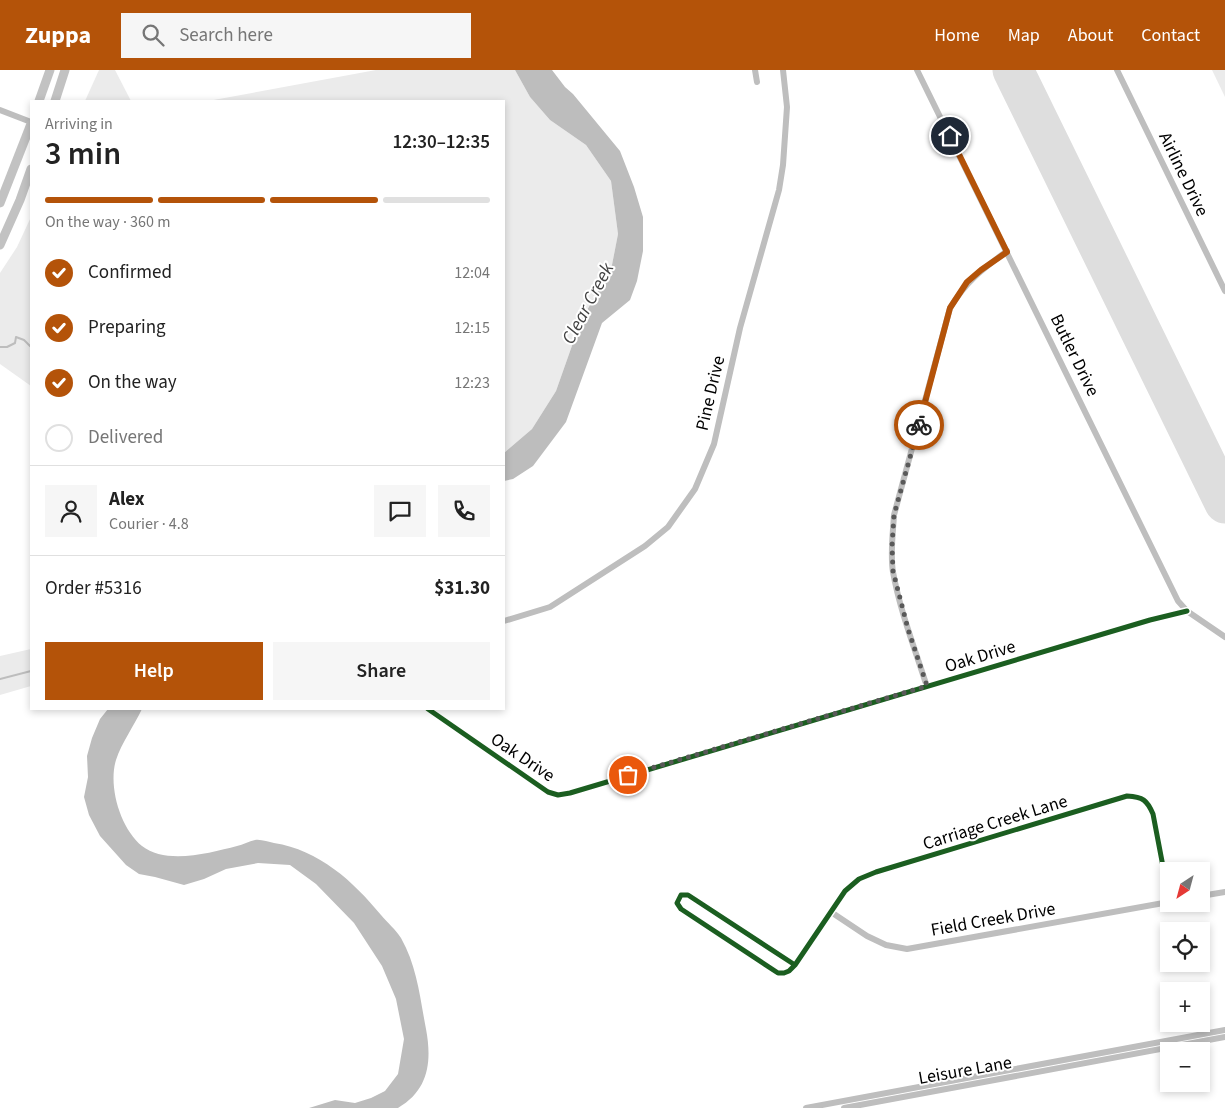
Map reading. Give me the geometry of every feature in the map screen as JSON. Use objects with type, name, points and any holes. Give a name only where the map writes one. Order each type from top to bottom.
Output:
[{"type":"main road","points":[[39,100],[50,70]]},
{"type":"main road","points":[[55,100],[66,70]]},
{"type":"main road","points":[[0,203],[30,126]]},
{"type":"main road","points":[[0,245],[30,172]]},
{"type":"street","points":[[755,70],[757,82]]},
{"type":"street","name":"Pine Drive","points":[[505,621],[550,607],[645,546],[668,527],[695,489],[714,444],[740,328],[779,190],[784,165],[787,107],[783,70]]},
{"type":"street","name":"Butler Drive","points":[[918,70],[1178,601],[1187,611],[1225,637]]},
{"type":"street","name":"Airline Drive","points":[[1117,70],[1225,291]]},
{"type":"street","points":[[0,110],[30,123]]},
{"type":"street","points":[[927,686],[908,629],[893,571],[894,515],[950,308],[967,282],[1007,252]]},
{"type":"street","name":"Oak Drive","points":[[429,710],[548,792],[558,795],[1150,620],[1187,611]]},
{"type":"street","name":"Carriage Creek Lane","points":[[795,965],[845,891],[859,879],[876,872],[1127,796],[1140,797],[1149,806],[1153,814],[1162,862]]},
{"type":"street","points":[[1210,894],[1225,892]]},
{"type":"street","points":[[681,895],[688,895],[795,965],[789,971],[778,973],[679,908],[677,901],[681,895]]},
{"type":"street","name":"Field Creek Drive","points":[[831,912],[886,946],[907,949],[1160,904]]},
{"type":"street","name":"Leisure Lane","points":[[806,1108],[858,1102],[1077,1061],[1225,1030]]},
{"type":"street","name":"Leisure Lane","points":[[1077,1061],[1225,1037]]},
{"type":"street","name":"Leisure Lane","points":[[844,1108],[858,1102]]},
{"type":"shaded area","points":[[99,70],[115,70],[130,100],[85,100]]},
{"type":"shaded area","points":[[376,70],[515,70],[530,97],[550,120],[586,145],[611,181],[618,234],[612,265],[580,323],[556,391],[532,429],[505,452],[505,100],[213,100]]},
{"type":"shaded area","points":[[515,70],[552,70],[620,151],[643,217],[643,251],[637,281],[630,300],[602,323],[566,422],[533,466],[513,479],[505,481],[505,452],[532,429],[556,391],[580,323],[612,265],[618,234],[611,181],[586,145],[550,120],[530,97]]},
{"type":"shaded area","points":[[1212,70],[1225,70],[1225,97]]},
{"type":"shaded area","points":[[30,219],[30,385],[0,364],[0,273],[17,247]]},
{"type":"shaded area","points":[[30,649],[30,686],[0,695],[0,656]]},
{"type":"shaded area","points":[[107,710],[141,710],[116,760],[114,782],[115,794],[122,818],[134,838],[142,846],[152,852],[163,855],[188,856],[214,852],[257,840],[306,852],[347,879],[399,935],[411,960],[417,982],[429,1052],[426,1074],[422,1084],[408,1101],[398,1108],[309,1108],[335,1100],[355,1103],[371,1098],[385,1091],[398,1074],[404,1039],[396,999],[382,966],[354,923],[316,884],[290,865],[258,863],[226,869],[204,879],[184,885],[139,874],[126,865],[100,836],[89,815],[84,797],[88,777],[87,756],[100,719]]},
{"type":"waterway","points":[[0,347],[7,347],[15,343],[16,337],[24,340],[30,346]]},
{"type":"waterway","points":[[0,679],[30,671]]},
{"type":"runway","points":[[1013,70],[1225,503]]},
{"type":"cycle path","points":[[429,710],[548,792],[558,795],[1150,620],[1187,611]]},
{"type":"cycle path","points":[[795,965],[845,891],[859,879],[876,872],[1127,796],[1137,797],[1149,805],[1153,814],[1162,862]]},
{"type":"cycle path","points":[[681,895],[688,895],[795,965],[789,971],[778,973],[681,909],[677,903],[681,895]]},
{"type":"way so far","points":[[628,775],[927,686],[908,629],[893,571],[892,546],[894,515],[919,425]]},
{"type":"route","points":[[919,425],[950,308],[955,298],[967,282],[1007,252],[950,136]]},
{"type":"water label","name":"Clear Creek","points":[[587,303]]}]
